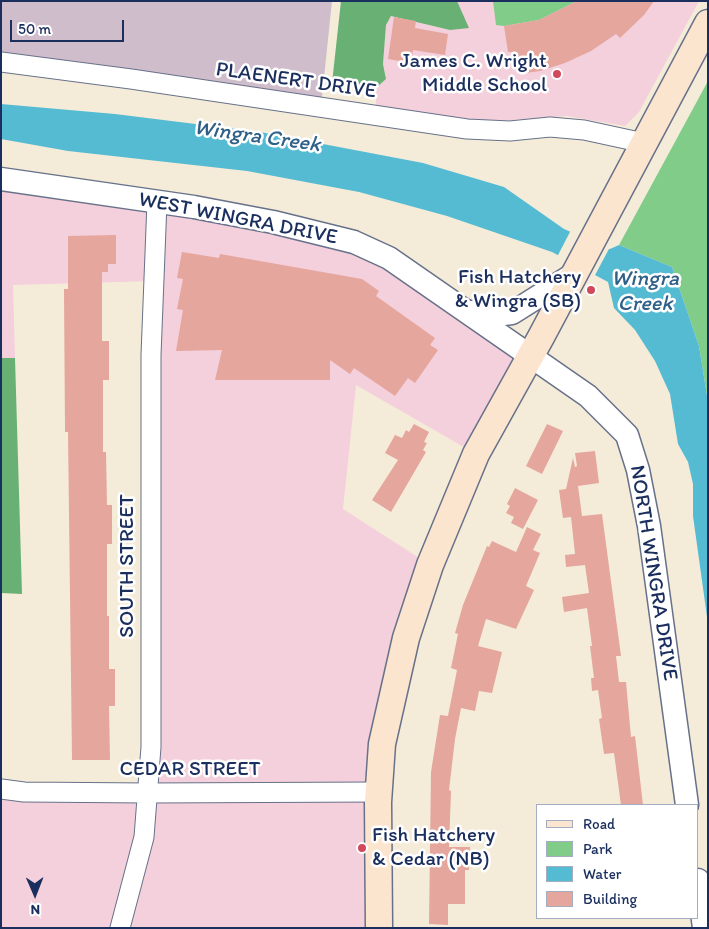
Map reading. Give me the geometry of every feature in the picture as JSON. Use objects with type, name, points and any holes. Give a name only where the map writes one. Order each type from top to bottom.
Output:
[{"type":"main road","points":[[379,928],[379,792],[385,728],[406,638],[430,565],[476,454],[532,355],[708,23]]},
{"type":"street","name":"PLAENERT DRIVE","points":[[1,62],[131,79],[467,129],[510,131],[550,126],[584,130],[644,143]]},
{"type":"street","name":"WEST WINGRA DRIVE","points":[[1,179],[157,202],[273,222],[354,242],[389,258],[532,355]]},
{"type":"street","name":"SOUTH STREET","points":[[120,928],[144,837],[151,747],[151,355],[157,202]]},
{"type":"street","points":[[468,311],[495,315],[512,313],[574,274]]},
{"type":"street","name":"NORTH WINGRA DRIVE","points":[[532,355],[588,396],[627,435],[638,470],[649,526],[688,804]]},
{"type":"street","name":"CEDAR STREET","points":[[1,789],[24,792],[147,793],[379,792]]},
{"type":"street","points":[[699,888],[704,928]]},
{"type":"shaded area","points":[[1,1],[332,1],[321,107],[1,62]]},
{"type":"shaded area","name":"James C. Wright Middle School","points":[[452,1],[699,1],[639,112],[625,126],[567,116],[486,122],[376,109],[376,88],[386,79],[383,64],[386,25],[391,16],[450,30]]},
{"type":"shaded area","points":[[1,179],[354,242],[531,355],[476,454],[356,385],[343,509],[430,565],[385,728],[379,928],[1,928],[1,789],[147,793],[153,281],[13,285],[15,358],[1,358]]},
{"type":"green space","points":[[341,1],[457,1],[469,28],[450,30],[391,16],[386,25],[383,64],[386,79],[376,88],[332,83]]},
{"type":"green space","points":[[493,1],[577,1],[539,20],[504,26],[496,25]]},
{"type":"green space","points":[[708,81],[708,402],[699,346],[672,267],[619,245]]},
{"type":"green space","points":[[1,358],[15,358],[22,594],[1,593]]},
{"type":"water","name":"Wingra Creek","points":[[1,104],[115,114],[260,132],[423,163],[504,187],[564,229],[610,249],[619,245],[672,267],[699,346],[708,402],[708,624],[693,516],[693,484],[688,462],[678,444],[670,394],[655,361],[635,330],[614,308],[608,282],[552,252],[447,216],[359,192],[247,171],[68,151],[1,139]]},
{"type":"pier","points":[[571,230],[610,247],[594,277],[557,257]]},
{"type":"building","points":[[577,1],[654,1],[644,15],[620,38],[616,34],[591,51],[565,63],[540,71],[518,74],[516,52],[508,52],[504,26],[539,20]]},
{"type":"building","points":[[394,17],[416,21],[415,28],[448,34],[445,55],[413,50],[411,63],[388,59]]},
{"type":"building","points":[[116,235],[116,264],[108,264],[108,272],[102,272],[102,341],[109,341],[109,380],[103,380],[103,452],[106,452],[107,505],[112,505],[112,544],[107,544],[107,616],[109,616],[109,669],[115,669],[115,706],[109,706],[110,760],[72,760],[68,432],[65,432],[64,289],[68,289],[68,236]]},
{"type":"building","points":[[182,252],[219,258],[220,254],[362,279],[379,291],[376,296],[435,338],[430,345],[438,350],[415,383],[408,378],[395,396],[354,368],[350,374],[330,360],[330,380],[215,380],[222,350],[176,351],[183,310],[177,309],[183,279],[177,278]]},
{"type":"building","points":[[414,424],[429,432],[424,442],[427,443],[423,450],[426,452],[391,512],[372,500],[398,460],[385,453],[395,435],[402,438],[406,430],[409,432]]},
{"type":"building","points":[[547,424],[563,431],[542,474],[526,466]]},
{"type":"building","points":[[595,451],[599,483],[578,486],[582,516],[602,514],[621,656],[616,656],[619,682],[626,682],[631,737],[635,736],[643,804],[621,804],[614,753],[604,754],[599,719],[602,718],[598,690],[592,691],[591,678],[594,678],[587,608],[564,612],[562,597],[589,593],[585,565],[566,567],[565,555],[575,554],[571,517],[563,518],[559,490],[566,489],[573,458],[575,467],[577,466],[575,453]]},
{"type":"building","points":[[515,488],[538,500],[523,529],[511,523],[514,517],[506,513],[510,506],[507,504]]},
{"type":"building","points":[[527,527],[541,534],[533,550],[540,553],[526,586],[534,590],[516,629],[486,619],[478,646],[502,652],[492,693],[479,691],[475,711],[461,708],[455,739],[449,790],[451,791],[449,847],[470,847],[469,870],[465,870],[465,904],[448,904],[448,925],[429,924],[431,772],[440,715],[448,716],[457,670],[451,668],[458,634],[455,633],[463,605],[487,546],[489,547],[492,541],[516,552]]},
{"type":"place","name":"James C. Wright Middle School","points":[[557,74]]},
{"type":"place","name":"Fish Hatchery & Wingra (SB)","points":[[591,290]]},
{"type":"place","name":"Fish Hatchery & Cedar (NB)","points":[[362,848]]}]
